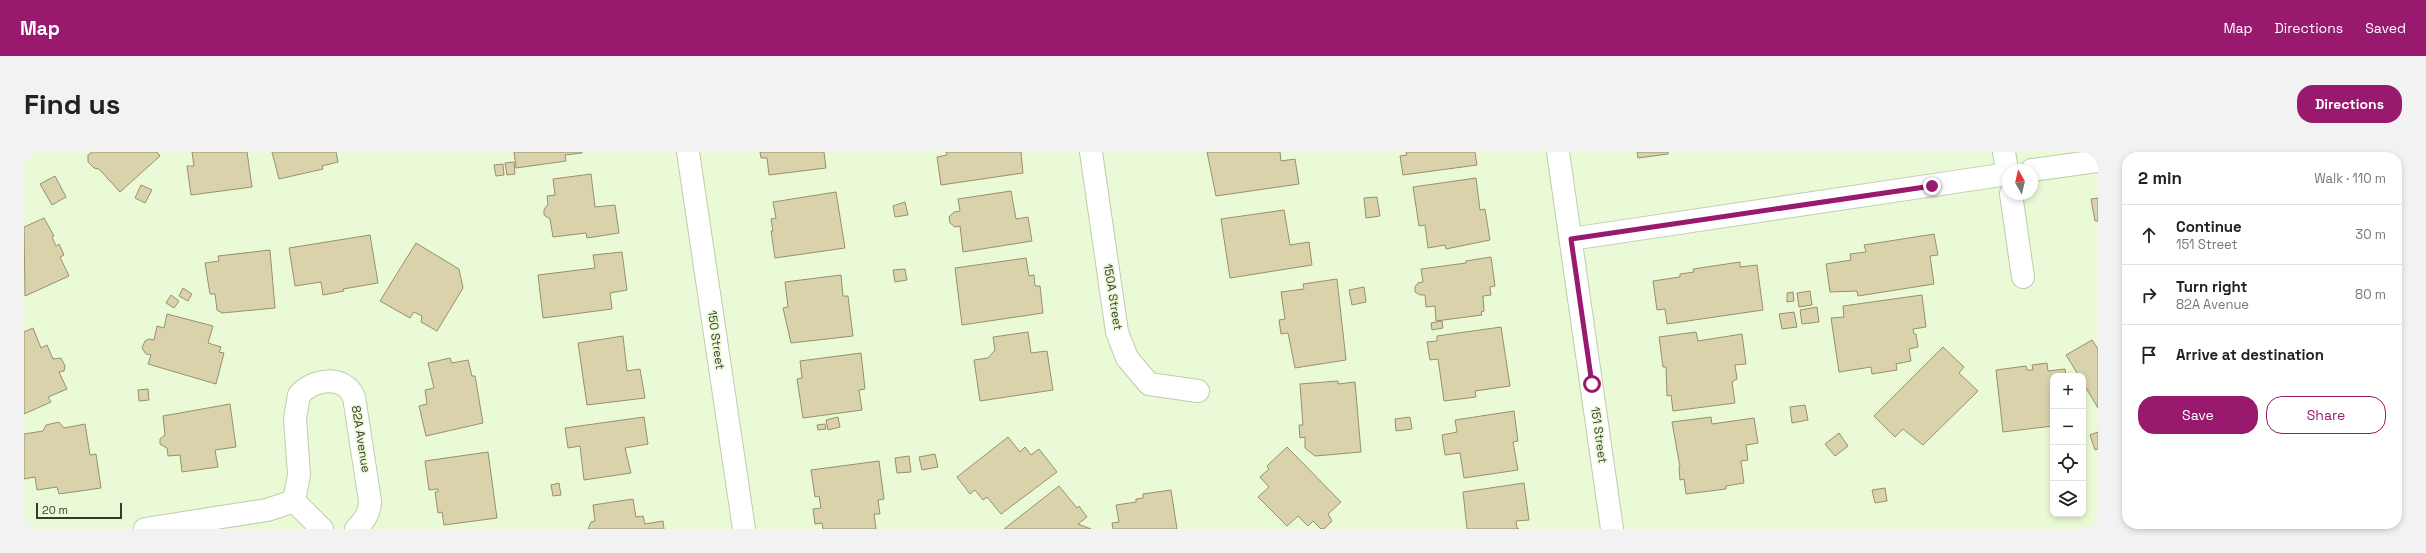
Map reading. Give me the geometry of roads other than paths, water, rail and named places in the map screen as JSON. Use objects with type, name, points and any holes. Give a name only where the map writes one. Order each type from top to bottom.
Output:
[{"type":"street","name":"150 Street","points":[[688,152],[744,529]]},
{"type":"street","name":"150A Street","points":[[1091,152],[1117,332],[1127,358],[1149,384],[1198,391]]},
{"type":"street","name":"151 Street","points":[[1558,152],[1612,529]]},
{"type":"street","points":[[2004,152],[2006,164]]},
{"type":"street","points":[[2038,169],[2098,161]]},
{"type":"street","points":[[1571,239],[2002,176]]},
{"type":"street","points":[[2012,200],[2023,277]]},
{"type":"street","name":"82A Avenue","points":[[294,501],[299,466],[295,418],[299,395],[309,386],[322,382],[341,384],[352,392],[354,397],[370,501],[370,509],[356,529]]},
{"type":"street","points":[[145,529],[267,510],[294,501],[322,529]]}]
